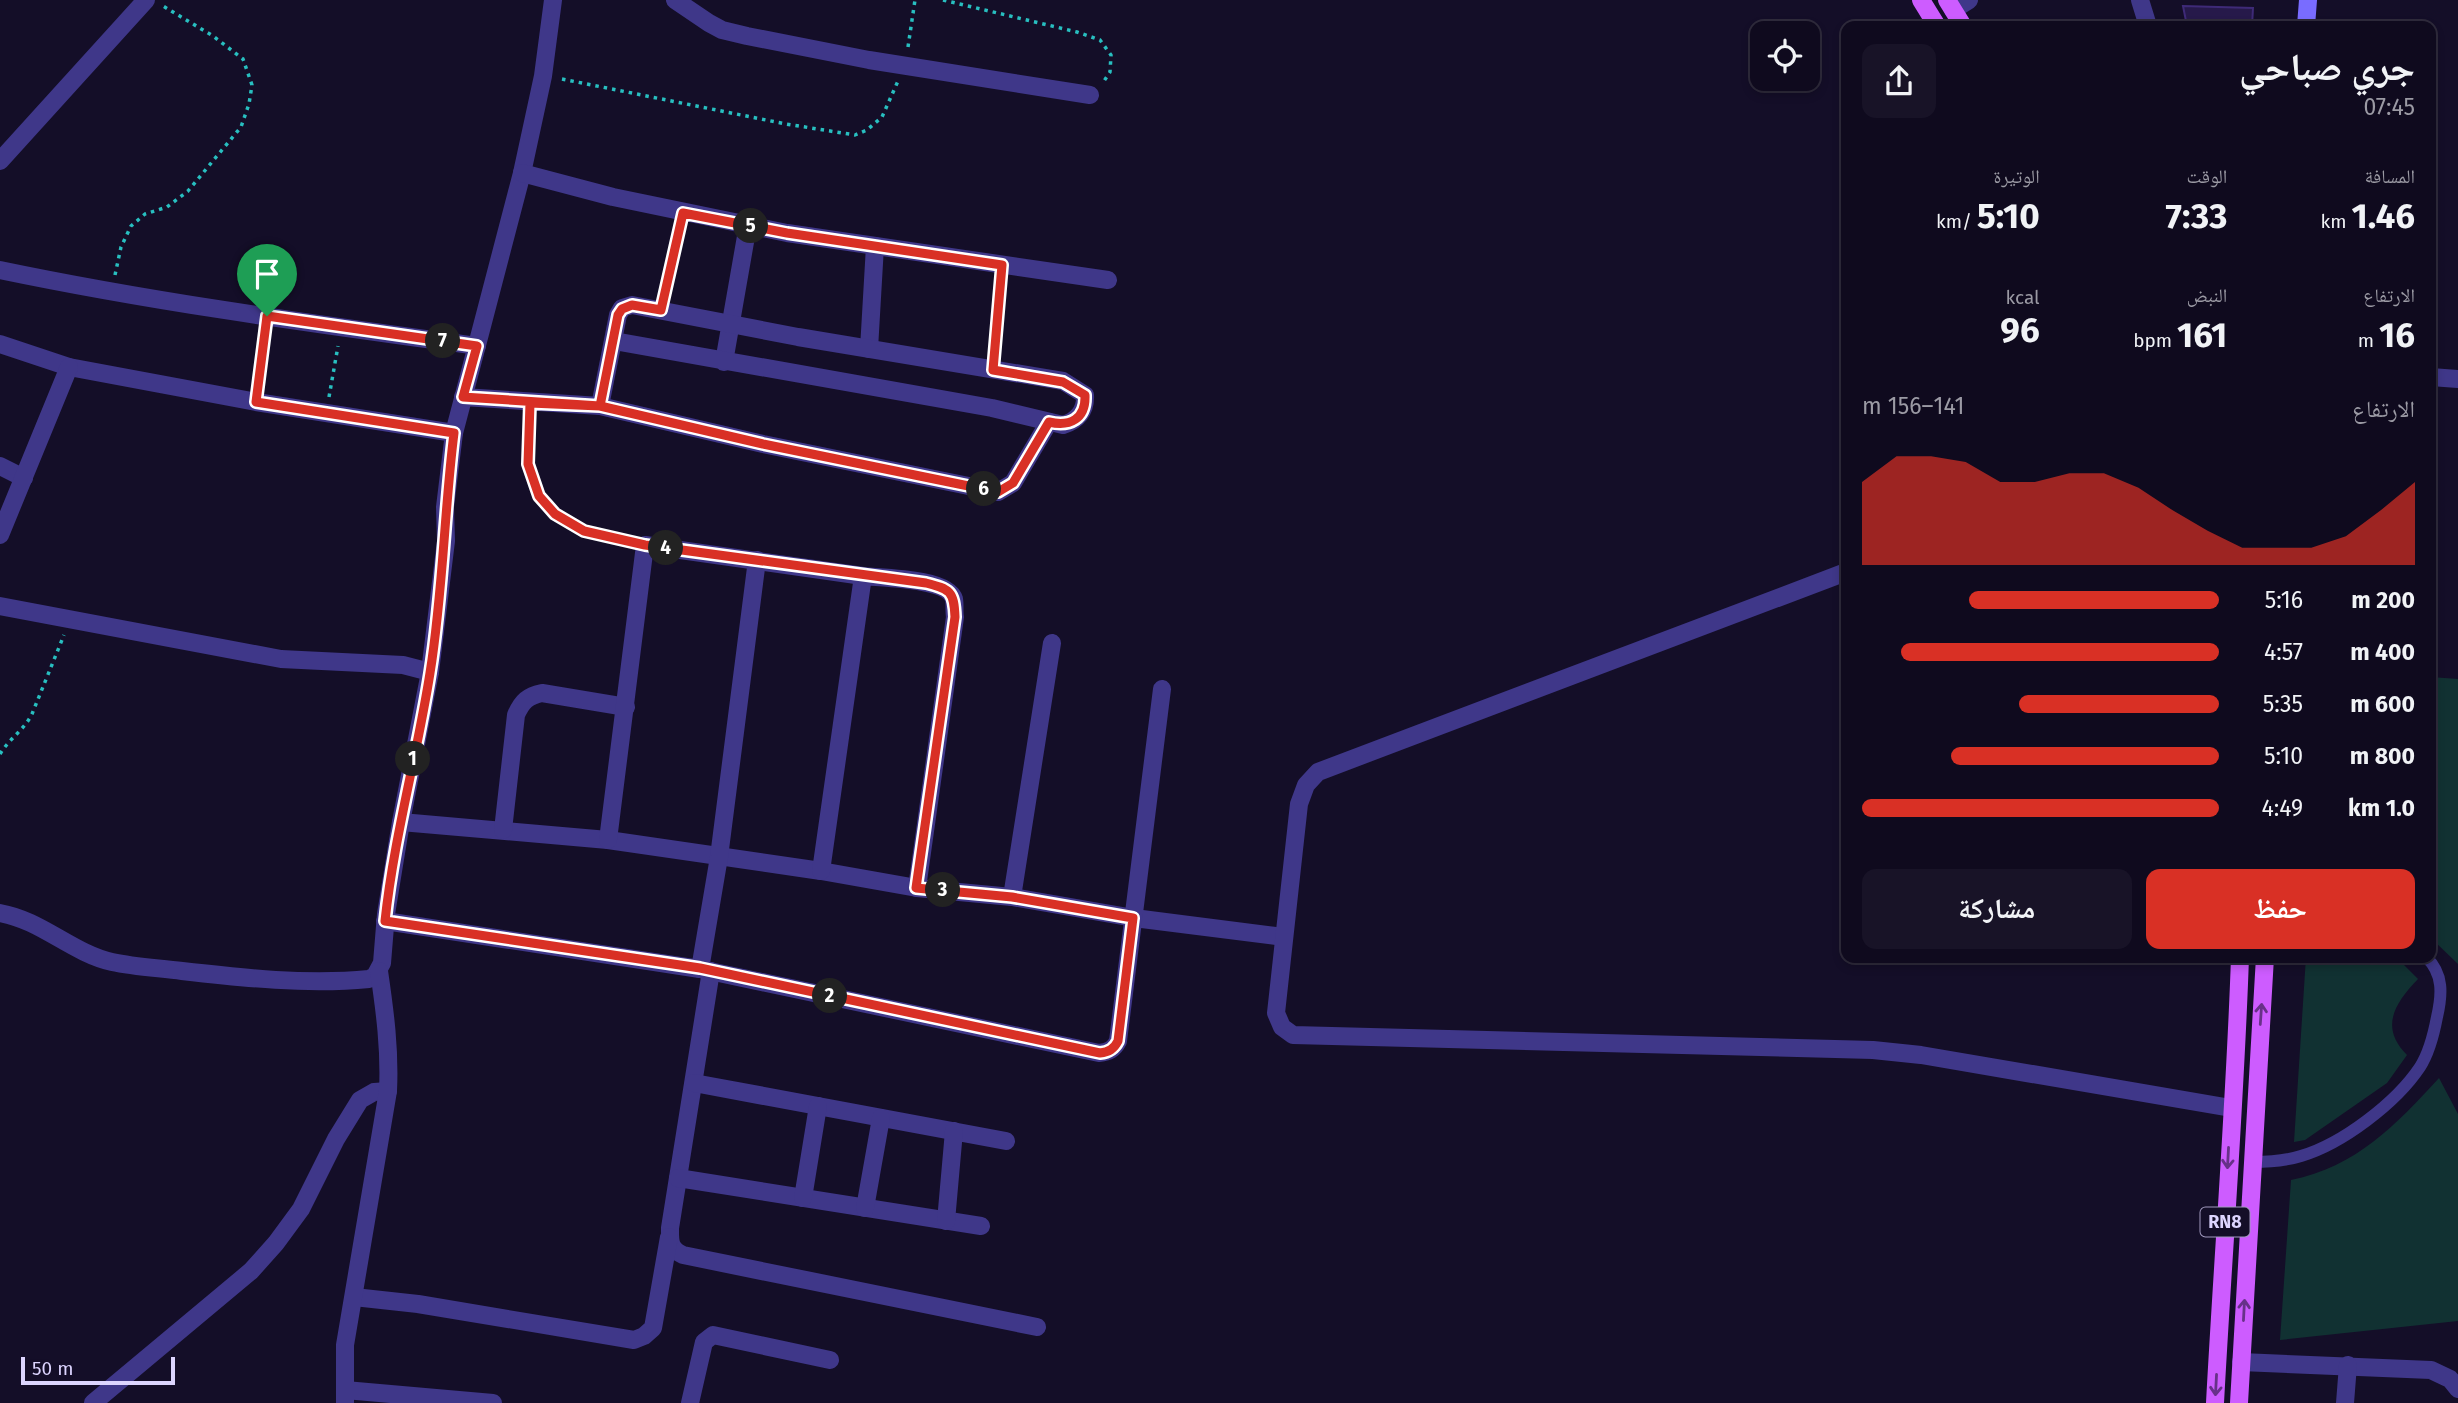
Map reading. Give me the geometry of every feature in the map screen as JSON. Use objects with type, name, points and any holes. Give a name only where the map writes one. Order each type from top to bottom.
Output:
[{"type":"main road","points":[[1921,0],[1934,21]]},
{"type":"main road","points":[[2306,21],[2308,0]]},
{"type":"main road","points":[[1950,5],[1961,21]]},
{"type":"main road","name":"RN8","points":[[2215,1403],[2240,963]]},
{"type":"main road","name":"RN8","points":[[2239,1403],[2265,963]]},
{"type":"street","points":[[494,1403],[345,1396],[345,1345],[388,1091],[390,1059],[379,971],[401,822],[430,672],[446,541],[445,507],[454,433],[522,173],[543,76],[553,0]]},
{"type":"street","points":[[675,0],[696,16],[722,30],[905,66],[1090,94]]},
{"type":"street","points":[[1950,5],[1969,0]]},
{"type":"street","points":[[2140,0],[2146,21]]},
{"type":"street","points":[[0,161],[154,3]]},
{"type":"street","points":[[522,173],[683,213],[748,225],[1108,280]]},
{"type":"street","points":[[724,362],[748,225]]},
{"type":"street","points":[[869,349],[875,246]]},
{"type":"street","points":[[0,270],[111,292],[477,346]]},
{"type":"street","points":[[600,406],[618,315],[626,305],[1063,382],[1085,395],[1084,409],[1073,422],[1063,425],[992,408],[614,341]]},
{"type":"street","points":[[0,344],[69,367],[256,402],[454,433]]},
{"type":"street","points":[[0,536],[69,367]]},
{"type":"street","points":[[2436,377],[2458,379]]},
{"type":"street","points":[[463,397],[600,406],[998,492],[1013,483],[1049,422]]},
{"type":"street","points":[[0,466],[24,478]]},
{"type":"street","points":[[608,841],[645,545],[926,583],[946,588],[954,598],[955,617],[916,888]]},
{"type":"street","points":[[354,1297],[418,1304],[635,1340],[645,1336],[653,1328],[694,1083],[719,857],[757,560]]},
{"type":"street","points":[[1841,574],[1318,772],[1306,785],[1299,804],[1276,1013],[1282,1027],[1293,1035],[1873,1050],[1922,1055],[2231,1108]]},
{"type":"street","points":[[821,871],[863,576]]},
{"type":"street","points":[[0,606],[282,659],[403,665],[430,672]]},
{"type":"street","points":[[1012,897],[1052,643]]},
{"type":"street","points":[[385,921],[706,970],[1100,1053],[1107,1052],[1115,1047],[1118,1041],[1163,689]]},
{"type":"street","points":[[503,831],[516,715],[522,702],[529,696],[542,693],[626,707]]},
{"type":"street","points":[[401,822],[608,841],[821,871],[916,888],[1012,897],[1133,918],[1284,937]]},
{"type":"street","points":[[0,913],[40,927],[88,954],[112,962],[326,983],[369,979],[379,971]]},
{"type":"street","points":[[694,1083],[1006,1141]]},
{"type":"street","points":[[93,1403],[251,1271],[301,1209],[336,1139],[360,1100],[374,1092],[388,1091]]},
{"type":"street","points":[[803,1198],[818,1106]]},
{"type":"street","points":[[865,1208],[881,1118]]},
{"type":"street","points":[[946,1221],[954,1131]]},
{"type":"street","points":[[678,1178],[981,1226]]},
{"type":"street","points":[[670,1228],[671,1246],[683,1255],[1037,1327]]},
{"type":"street","points":[[690,1403],[704,1342],[713,1335],[830,1360]]},
{"type":"street","points":[[2241,1362],[2431,1370],[2449,1379],[2458,1389]]},
{"type":"street","points":[[2345,1403],[2348,1365]]},
{"type":"lane","points":[[2253,1163],[2281,1161],[2322,1148],[2385,1105],[2406,1083],[2425,1056],[2441,1000],[2438,973],[2430,963]]},
{"type":"path","points":[[543,76],[855,135],[867,130],[882,117],[905,66],[915,0]]},
{"type":"path","points":[[943,0],[1100,40],[1111,55],[1110,72],[1090,94]]},
{"type":"path","points":[[111,292],[121,247],[131,226],[145,214],[167,208],[188,191],[242,127],[252,85],[243,59],[213,36],[154,3]]},
{"type":"path","points":[[661,310],[683,213]]},
{"type":"path","points":[[993,370],[1002,265]]},
{"type":"path","points":[[256,402],[267,316]]},
{"type":"path","points":[[326,412],[341,327]]},
{"type":"path","points":[[530,403],[528,464],[539,496],[555,514],[584,531],[645,545]]},
{"type":"path","points":[[0,754],[6,744],[26,726],[70,621]]},
{"type":"green space","points":[[2436,677],[2458,679],[2458,964],[2436,943]]},
{"type":"green space","points":[[2306,963],[2402,963],[2418,979],[2403,997],[2393,1016],[2394,1035],[2407,1055],[2387,1083],[2305,1140],[2294,1142]]},
{"type":"green space","points":[[2439,1078],[2458,1114],[2458,1321],[2280,1340],[2291,1180],[2336,1165],[2373,1142],[2407,1112]]},
{"type":"building","points":[[2183,6],[2253,8],[2252,21],[2186,21]]},
{"type":"route","points":[[267,316],[256,402],[454,433],[445,507],[446,541],[430,672],[385,921],[700,968],[1100,1053],[1115,1047],[1118,1041],[1133,918],[1012,897],[916,888],[955,617],[954,598],[946,588],[926,583],[645,545],[584,531],[555,514],[539,496],[528,464],[530,403],[600,406],[618,315],[626,305],[661,310],[683,213],[787,233],[1002,265],[993,370],[1063,382],[1085,395],[1085,403],[1084,409],[1073,422],[1063,425],[1049,422],[1013,483],[998,492],[763,444],[600,406],[463,397],[477,346],[267,316]]}]
